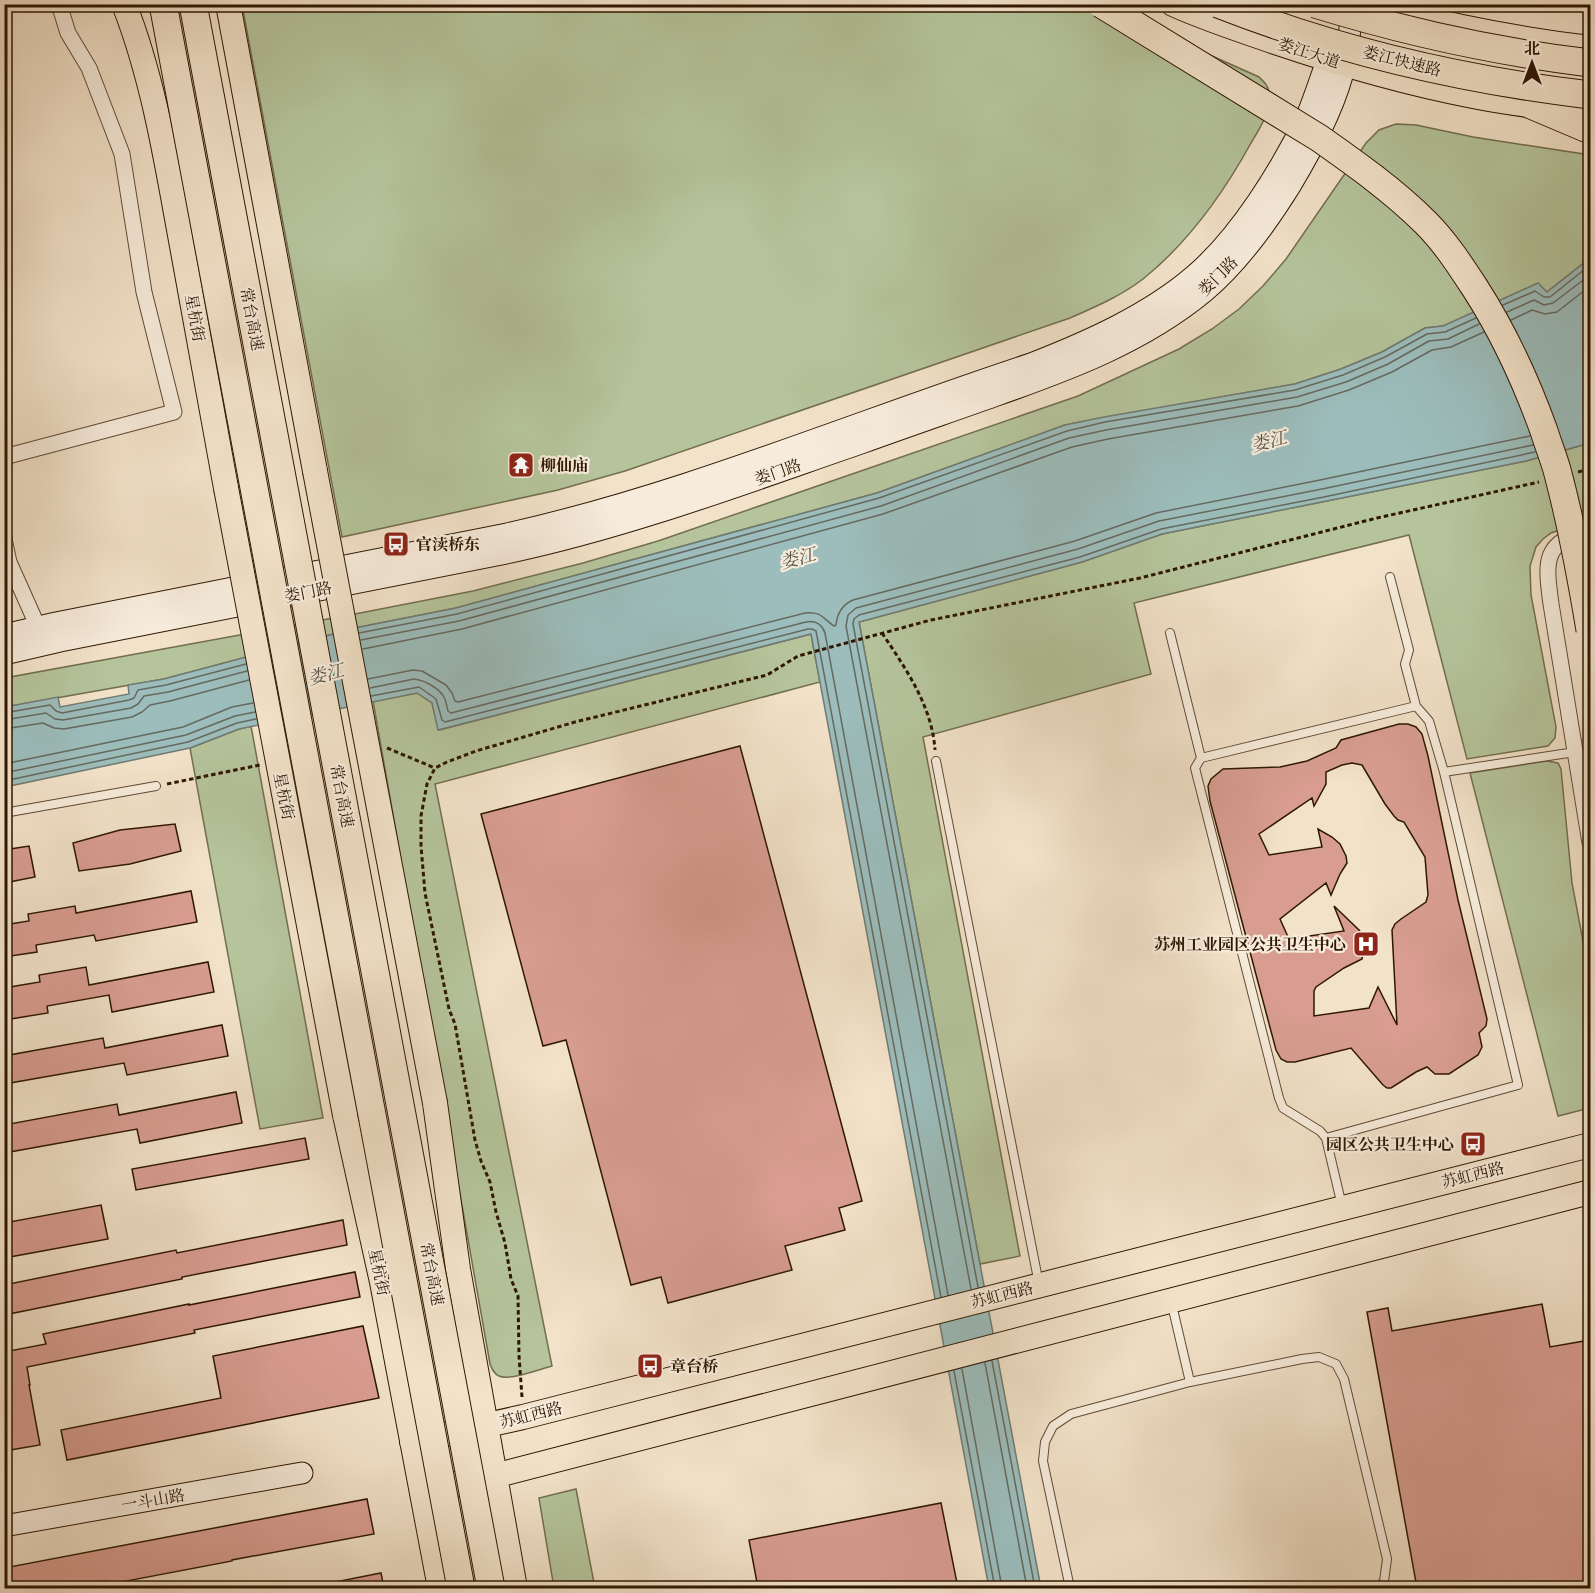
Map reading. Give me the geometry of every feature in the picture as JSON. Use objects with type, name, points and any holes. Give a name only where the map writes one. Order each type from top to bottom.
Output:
[{"type":"highway","name":"常台高速","points":[[163,4],[461,1588]]},
{"type":"highway","name":"常台高速","points":[[193,4],[491,1588]]},
{"type":"highway","points":[[1101,4],[1319,138],[1352,161],[1402,201],[1425,223],[1458,262],[1485,303],[1509,348],[1530,393],[1557,468],[1578,558],[1590,630]]},
{"type":"highway","name":"娄江快速路","points":[[1218,4],[1304,34],[1421,67],[1535,88],[1590,95]]},
{"type":"highway","name":"娄江快速路","points":[[1316,4],[1369,21],[1427,35],[1541,57],[1590,63]]},
{"type":"highway","points":[[1531,105],[1590,130]]},
{"type":"main road","name":"星杭街","points":[[124,4],[146,73],[167,163],[345,1115],[382,1282],[440,1588]]},
{"type":"main road","points":[[228,4],[435,1102],[458,1269],[515,1588]]},
{"type":"main road","name":"娄江大道","points":[[1173,4],[1241,31],[1336,62],[1416,83],[1474,96],[1590,113]]},
{"type":"main road","name":"娄门路","points":[[4,635],[45,635],[580,517],[710,476],[1031,364],[1110,330],[1161,300],[1195,275],[1221,248],[1265,190],[1336,62],[1352,4]]},
{"type":"main road","points":[[1366,4],[1486,33],[1590,48]]},
{"type":"main road","name":"娄门路","points":[[4,654],[45,635]]},
{"type":"main road","name":"苏虹西路","points":[[412,1442],[523,1417],[1590,1145]]},
{"type":"main road","points":[[422,1491],[494,1476],[1590,1192]]},
{"type":"main road","name":"一斗山路","points":[[4,1526],[302,1473]]},
{"type":"street","points":[[4,457],[174,412],[144,292],[122,154],[89,68],[68,33],[59,4]]},
{"type":"street","points":[[1590,530],[1563,540],[1552,553],[1547,568],[1590,843]]},
{"type":"street","points":[[4,539],[9,562],[45,635]]},
{"type":"lane","points":[[1326,1138],[1518,1085],[1444,772],[1428,721],[1416,706],[1405,664],[1409,650],[1390,577]]},
{"type":"lane","points":[[1170,633],[1201,758],[1195,768],[1279,1098],[1283,1108],[1320,1131],[1326,1138],[1342,1208]]},
{"type":"lane","points":[[1201,758],[1416,706]]},
{"type":"lane","points":[[1444,772],[1575,752]]},
{"type":"lane","points":[[936,761],[1039,1285]]},
{"type":"lane","points":[[4,813],[156,786]]},
{"type":"lane","points":[[1171,1300],[1190,1382]]},
{"type":"lane","points":[[1070,1588],[1043,1461],[1045,1442],[1053,1426],[1071,1414],[1190,1382],[1319,1357],[1336,1364],[1344,1379],[1387,1559],[1384,1581],[1378,1588]]},
{"type":"path","points":[[1571,474],[1590,469]]},
{"type":"path","points":[[523,1417],[518,1296],[511,1279],[490,1182],[475,1140],[455,1024],[449,1009],[425,893],[421,816],[427,784],[435,768],[476,752],[575,722],[767,675],[798,656],[882,633],[1140,578],[1377,518],[1542,481]]},
{"type":"path","points":[[882,633],[909,674],[922,701],[934,734],[936,761]]},
{"type":"green space","points":[[242,5],[1098,5],[1259,77],[1268,87],[1269,105],[1258,131],[1240,162],[1217,199],[1190,233],[1160,265],[1143,279],[1126,291],[1098,305],[1070,318],[625,471],[558,490],[342,537]]},
{"type":"green space","points":[[1396,124],[1416,125],[1473,137],[1590,155],[1590,258],[1547,292],[1443,326],[1425,328],[1382,352],[1341,369],[1295,384],[1065,425],[877,493],[456,608],[360,627],[164,679],[5,707],[5,678],[473,591],[583,563],[658,541],[1078,396],[1179,349],[1239,309],[1286,259],[1366,143],[1379,130]]},
{"type":"green space","points":[[1590,443],[1590,522],[1551,533],[1536,547],[1530,566],[1531,595],[1556,727],[1555,738],[1548,746],[1467,759],[1409,535],[1134,603],[1151,674],[923,737],[1020,1256],[980,1264],[859,622],[1082,562],[1162,534],[1526,461]]},
{"type":"green space","points":[[811,634],[820,682],[435,784],[552,1366],[517,1376],[499,1376],[494,1373],[490,1364],[373,701],[417,693],[432,703],[439,730]]},
{"type":"green space","points":[[251,726],[323,1118],[260,1129],[190,748]]},
{"type":"green space","points":[[1547,761],[1558,763],[1561,769],[1572,883],[1590,978],[1590,1108],[1558,1116],[1470,773]]},
{"type":"green space","points":[[576,1489],[595,1588],[554,1588],[539,1498]]},
{"type":"water","name":"娄江","points":[[1590,258],[1590,443],[1526,461],[1162,534],[1082,562],[859,622],[1041,1588],[989,1588],[811,634],[438,730],[432,703],[417,693],[239,729],[190,748],[5,787],[5,707],[58,697],[60,707],[129,694],[128,685],[164,679],[360,627],[456,608],[877,493],[1065,425],[1295,384],[1341,369],[1382,352],[1425,328],[1443,326],[1538,283],[1547,292]]},
{"type":"building","points":[[1399,724],[1416,727],[1422,734],[1458,900],[1487,1019],[1486,1026],[1479,1033],[1482,1047],[1478,1055],[1449,1074],[1435,1074],[1427,1067],[1391,1088],[1383,1085],[1351,1048],[1295,1062],[1281,1059],[1276,1050],[1210,801],[1208,786],[1211,779],[1223,769],[1280,767],[1307,761],[1336,748],[1341,740]],"holes":[[[1352,763],[1362,765],[1385,804],[1398,820],[1404,822],[1425,857],[1428,895],[1426,902],[1401,919],[1392,930],[1397,1025],[1378,987],[1369,1008],[1314,1016],[1316,987],[1362,959],[1365,938],[1334,906],[1344,931],[1289,939],[1280,919],[1326,883],[1331,895],[1347,863],[1346,856],[1340,844],[1318,829],[1322,847],[1269,855],[1259,834],[1312,798],[1314,806],[1326,784],[1326,772]]]},
{"type":"building","points":[[740,746],[862,1201],[839,1208],[845,1230],[785,1246],[792,1270],[668,1303],[661,1277],[631,1285],[566,1040],[543,1046],[481,814]]},
{"type":"building","points":[[175,824],[181,851],[130,864],[79,871],[73,843],[120,830]]},
{"type":"building","points":[[29,846],[35,877],[4,883],[4,850]]},
{"type":"building","points":[[191,891],[197,922],[96,941],[94,935],[36,945],[37,952],[4,957],[4,925],[29,921],[28,914],[75,906],[76,913]]},
{"type":"building","points":[[208,962],[214,992],[112,1012],[109,995],[47,1006],[48,1013],[4,1020],[4,988],[40,982],[39,975],[86,967],[89,985]]},
{"type":"building","points":[[222,1025],[228,1056],[127,1075],[124,1063],[4,1084],[4,1056],[103,1038],[105,1048]]},
{"type":"building","points":[[236,1092],[242,1123],[140,1143],[137,1129],[4,1153],[4,1125],[117,1104],[119,1115]]},
{"type":"building","points":[[305,1138],[309,1159],[136,1190],[132,1169]]},
{"type":"building","points":[[101,1205],[108,1239],[4,1258],[4,1223]]},
{"type":"building","points":[[343,1220],[347,1245],[4,1315],[4,1285],[176,1250],[177,1253]]},
{"type":"building","points":[[355,1272],[360,1297],[194,1330],[195,1333],[27,1367],[40,1445],[4,1451],[4,1352],[46,1344],[43,1334]]},
{"type":"building","points":[[1542,1304],[1550,1347],[1590,1340],[1590,1588],[1417,1588],[1367,1312],[1388,1308],[1392,1331]]},
{"type":"building","points":[[363,1326],[379,1398],[67,1460],[61,1430],[221,1398],[213,1356]]},
{"type":"building","points":[[367,1499],[374,1534],[106,1585],[105,1581],[65,1588],[4,1588],[4,1568]]},
{"type":"building","points":[[941,1503],[958,1588],[758,1588],[749,1540]]},
{"type":"building","points":[[381,1573],[384,1588],[336,1588],[335,1582]]},
{"type":"place","name":"柳仙庙","points":[[521,465]]},
{"type":"place","name":"官渎桥东","points":[[396,544]]},
{"type":"place","name":"苏州工业园区公共卫生中心","points":[[1366,944]]},
{"type":"place","name":"园区公共卫生中心","points":[[1473,1144]]},
{"type":"place","name":"章台桥","points":[[650,1366]]}]
